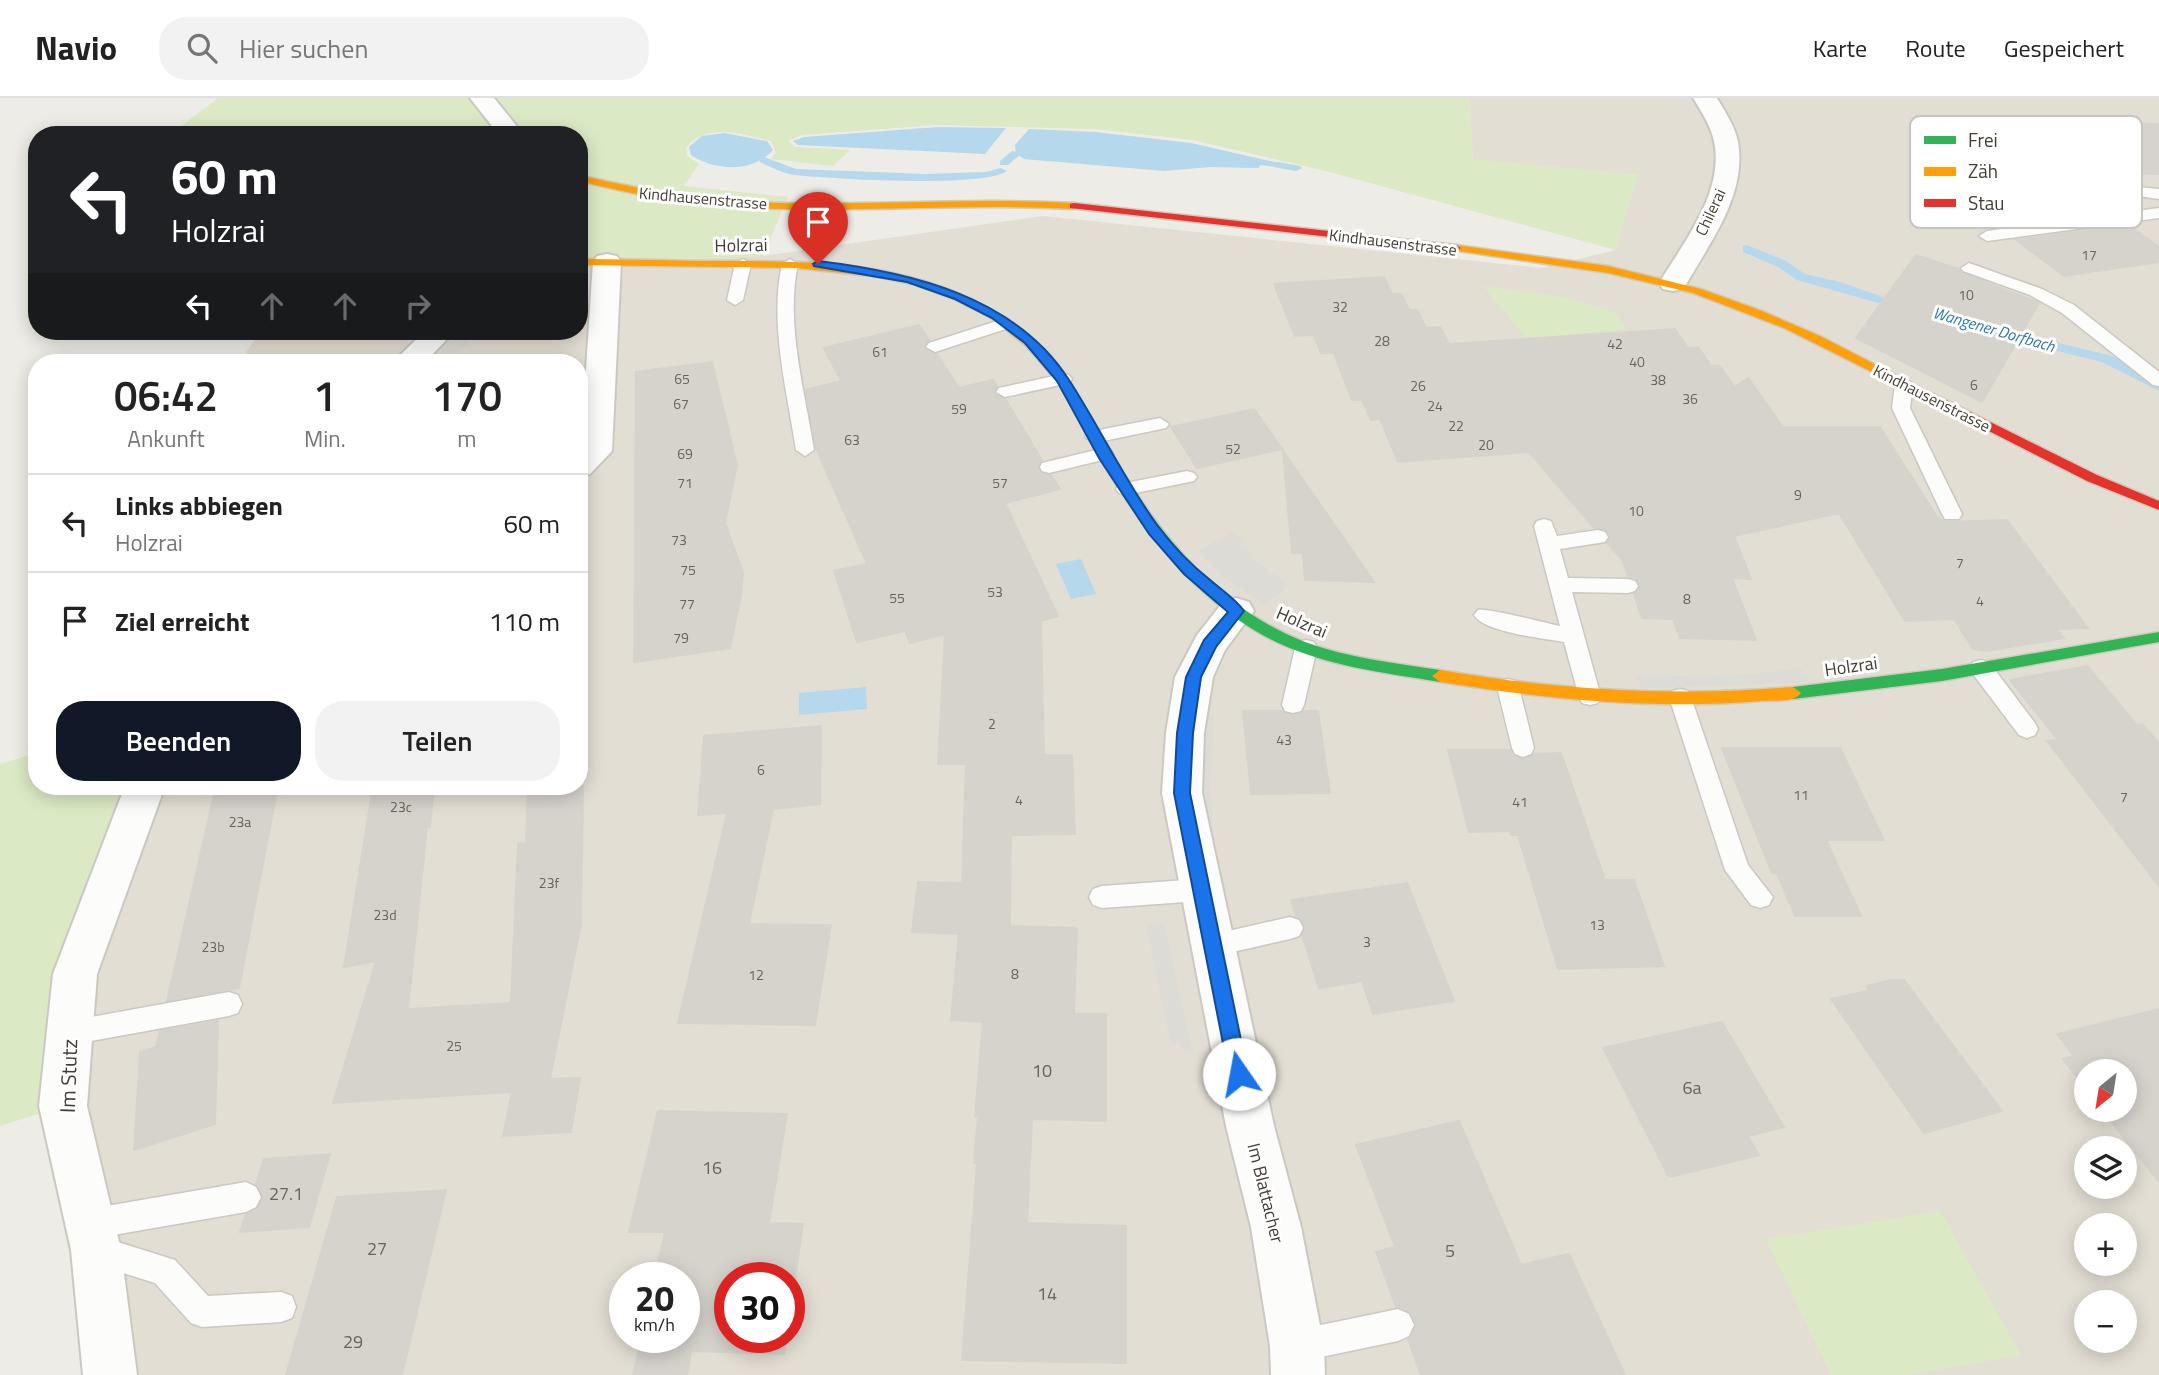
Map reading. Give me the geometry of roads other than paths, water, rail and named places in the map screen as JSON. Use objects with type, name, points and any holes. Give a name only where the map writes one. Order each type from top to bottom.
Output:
[{"type":"street","points":[[482,98],[505,126]]},
{"type":"street","name":"Chilerai","points":[[1673,283],[1716,207],[1726,173],[1726,140],[1705,98]]},
{"type":"street","name":"Kindhausenstrasse","points":[[588,180],[642,193],[732,203],[992,204],[1085,208],[1553,261],[1673,283],[1750,307],[1792,326],[2069,468],[2159,506]]},
{"type":"street","points":[[588,459],[596,451],[593,262]]},
{"type":"street","name":"Holzrai","points":[[593,262],[790,264],[864,270],[910,279],[959,297],[1006,323],[1029,341],[1063,379],[1126,489],[1154,531],[1189,570],[1237,611],[1280,638],[1345,659],[1508,687],[1590,696],[1722,698],[1822,690],[1981,668],[2159,637]]},
{"type":"street","points":[[415,354],[428,340]]},
{"type":"street","name":"Im Blattacher","points":[[1237,611],[1210,644],[1194,677],[1185,733],[1182,793],[1250,1126],[1276,1227],[1298,1361]]},
{"type":"street","name":"Im Stutz","points":[[110,1375],[92,1237],[63,1106],[75,974],[142,795]]},
{"type":"lane","points":[[1987,236],[2047,228]]},
{"type":"lane","points":[[735,300],[743,264]]},
{"type":"lane","points":[[790,264],[786,275],[787,312],[804,450]]},
{"type":"lane","points":[[1969,268],[2036,292],[2068,309],[2159,382]]},
{"type":"lane","points":[[935,347],[1006,323]]},
{"type":"lane","points":[[1005,392],[1063,379]]},
{"type":"lane","points":[[1904,384],[1901,408],[1952,514]]},
{"type":"lane","points":[[1049,467],[1160,424]]},
{"type":"lane","points":[[1126,489],[1187,477]]},
{"type":"lane","points":[[1590,696],[1547,535],[1598,537]]},
{"type":"lane","points":[[1560,585],[1628,586]]},
{"type":"lane","points":[[1485,615],[1500,622],[1574,636]]},
{"type":"lane","points":[[1293,705],[1307,648]]},
{"type":"lane","points":[[1981,668],[2027,729]]},
{"type":"lane","points":[[1508,687],[1523,747]]},
{"type":"lane","points":[[1679,698],[1737,870],[1760,897]]},
{"type":"lane","points":[[1102,897],[1200,890]]},
{"type":"lane","points":[[1212,946],[1290,928]]},
{"type":"lane","points":[[69,1033],[229,1004]]},
{"type":"lane","points":[[92,1237],[246,1197]]},
{"type":"lane","points":[[92,1237],[164,1271],[202,1312],[281,1307]]},
{"type":"lane","points":[[1298,1361],[1398,1325]]},
{"type":"water","points":[[938,127],[1006,128],[985,154],[798,145],[793,141],[804,137]]},
{"type":"water","points":[[1029,129],[1095,132],[1191,143],[1279,163],[1277,167],[1260,165],[1259,168],[1210,167],[1164,171],[1024,159],[1016,153],[1015,145]]},
{"type":"water","points":[[724,133],[767,141],[773,150],[755,163],[734,167],[711,164],[691,155],[689,147],[702,136]]},
{"type":"water","points":[[1081,559],[1096,594],[1071,599],[1056,564]]},
{"type":"water","points":[[866,687],[867,709],[799,715],[799,693]]},
{"type":"waterway","points":[[1004,163],[1016,153]]},
{"type":"waterway","points":[[764,160],[794,172],[926,177],[986,175],[1001,171]]},
{"type":"waterway","name":"Wangener Dorfbach","points":[[1278,165],[1296,168]]},
{"type":"waterway","name":"Wangener Dorfbach","points":[[1747,249],[1782,264],[1801,277],[1903,306]]},
{"type":"waterway","name":"Wangener Dorfbach","points":[[1997,332],[2107,359],[2159,387]]}]
